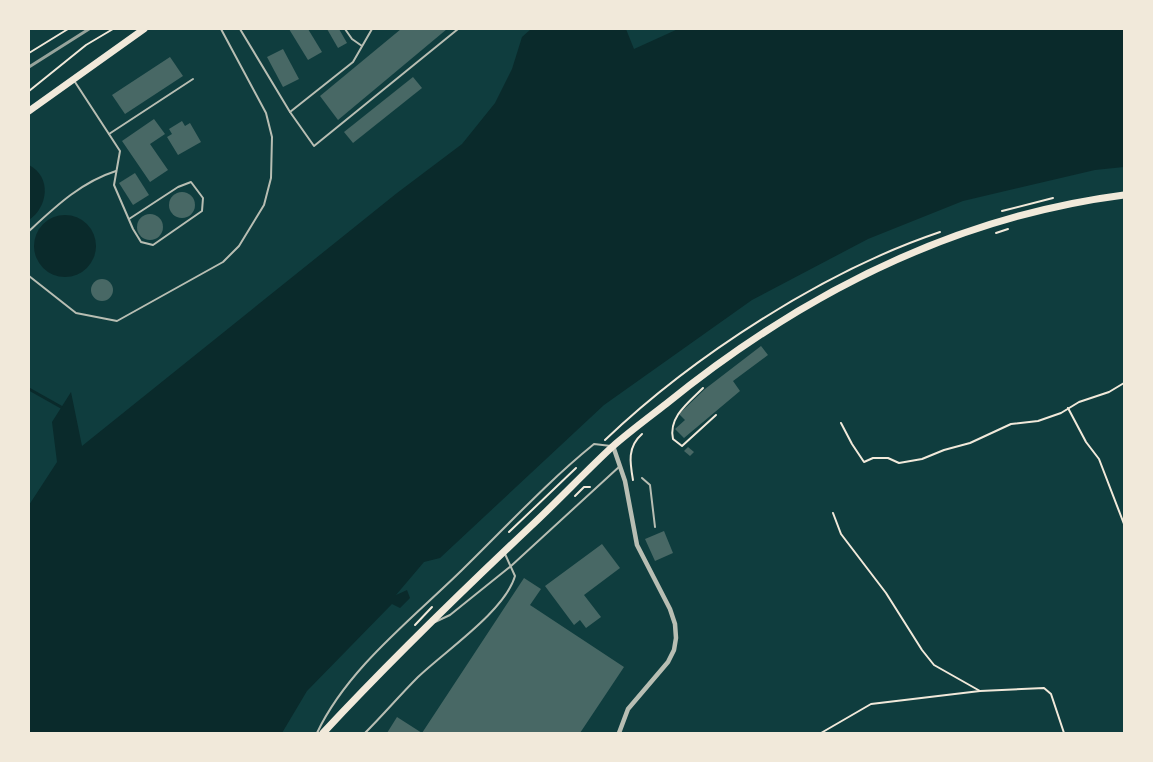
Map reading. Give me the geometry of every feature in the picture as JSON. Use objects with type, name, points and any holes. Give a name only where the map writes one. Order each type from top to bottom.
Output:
[{"type":"main road","points":[[29,110],[144,29]]},
{"type":"main road","points":[[323,733],[422,629],[613,446],[707,370],[801,307],[870,271],[932,245],[1019,216],[1124,195]]},
{"type":"street","points":[[613,446],[620,466],[637,545],[670,609],[675,624],[676,638],[674,650],[668,662],[628,709],[618,733]]},
{"type":"lane","points":[[29,276],[76,313],[117,321],[223,262],[239,246],[264,206],[271,178],[272,137],[266,113],[221,29]]},
{"type":"lane","points":[[240,29],[290,112],[314,146],[458,29]]},
{"type":"lane","points":[[345,29],[354,42],[362,46]]},
{"type":"lane","points":[[290,112],[353,62],[372,29]]},
{"type":"lane","points":[[72,78],[120,151],[114,184],[130,219],[142,242],[153,245],[202,211],[203,198],[191,182],[178,187],[130,219]]},
{"type":"lane","points":[[109,134],[193,79]]},
{"type":"lane","points":[[29,230],[59,203],[96,177],[116,171]]},
{"type":"lane","points":[[317,733],[329,709],[341,692],[387,642],[557,474],[594,444],[613,446]]},
{"type":"lane","points":[[422,629],[450,615],[511,566],[620,466]]},
{"type":"lane","points":[[642,478],[650,485],[655,526]]},
{"type":"lane","points":[[365,733],[419,676],[475,626],[511,589],[515,576],[503,552]]},
{"type":"path","points":[[29,54],[68,29]]},
{"type":"path","points":[[29,91],[86,46],[113,29]]},
{"type":"path","points":[[996,213],[1058,198]]},
{"type":"path","points":[[993,233],[1012,228]]},
{"type":"path","points":[[600,445],[670,382],[774,313],[844,273],[940,232]]},
{"type":"path","points":[[840,423],[864,462],[873,458],[888,458],[899,463],[911,463],[944,450],[970,443],[1012,424],[1038,421],[1109,392],[1124,383]]},
{"type":"path","points":[[700,385],[703,389],[679,412],[671,431],[673,439],[682,446],[716,415]]},
{"type":"path","points":[[1068,408],[1099,459],[1124,524]]},
{"type":"path","points":[[633,480],[630,455],[635,442],[643,433]]},
{"type":"path","points":[[509,532],[579,465]]},
{"type":"path","points":[[571,500],[584,487],[598,485]]},
{"type":"path","points":[[833,513],[841,534],[886,593],[922,650],[934,665],[980,691]]},
{"type":"path","points":[[413,627],[433,606]]},
{"type":"path","points":[[821,733],[871,704],[980,691],[1044,688],[1051,694],[1064,733]]},
{"type":"water","points":[[531,29],[626,29],[634,49],[678,29],[1124,29],[1124,167],[1095,170],[963,201],[868,239],[752,300],[604,405],[440,558],[424,562],[396,595],[407,590],[410,598],[400,608],[392,604],[307,691],[282,733],[29,733],[29,505],[57,462],[52,422],[71,392],[82,446],[397,193],[462,144],[495,103],[512,69],[522,37]]},
{"type":"water","points":[[29,165],[41,177],[45,192],[40,208],[29,220]]},
{"type":"water","points":[[65,215],[82,220],[87,224],[91,229],[96,246],[91,263],[87,268],[82,272],[65,277],[48,272],[43,268],[39,263],[34,246],[39,229],[43,224],[48,220]]},
{"type":"building","points":[[289,29],[308,29],[322,52],[308,60]]},
{"type":"building","points":[[327,29],[339,29],[347,43],[338,48]]},
{"type":"building","points":[[401,29],[447,29],[338,120],[320,96]]},
{"type":"building","points":[[283,49],[299,79],[283,87],[267,57]]},
{"type":"building","points":[[170,57],[183,76],[125,114],[112,95]]},
{"type":"building","points":[[413,77],[422,88],[353,143],[344,132]]},
{"type":"building","points":[[154,119],[165,134],[150,144],[168,170],[150,182],[122,141]]},
{"type":"building","points":[[182,121],[185,126],[190,123],[201,142],[178,155],[167,137],[172,134],[169,129]]},
{"type":"building","points":[[135,173],[149,195],[133,205],[119,183]]},
{"type":"building","points":[[182,192],[191,196],[195,205],[191,214],[182,218],[173,214],[169,205],[173,196]]},
{"type":"building","points":[[150,214],[159,218],[163,227],[159,236],[150,240],[141,236],[137,227],[141,218]]},
{"type":"building","points":[[102,279],[110,282],[113,290],[110,298],[102,301],[94,298],[91,290],[94,282]]},
{"type":"building","points":[[761,346],[768,355],[733,381],[740,391],[684,438],[675,429],[685,420],[679,414],[705,389]]},
{"type":"building","points":[[688,447],[694,452],[690,456],[684,451]]},
{"type":"building","points":[[664,531],[673,553],[655,561],[645,539]]},
{"type":"building","points":[[602,544],[620,568],[584,595],[601,617],[586,628],[580,620],[574,625],[545,586]]},
{"type":"building","points":[[524,578],[541,589],[530,605],[624,667],[580,733],[422,733]]},
{"type":"building","points":[[397,717],[422,733],[387,733]]},
{"type":"waterway","points":[[29,389],[61,407]]},
{"type":"railway","points":[[29,67],[89,29]]}]
